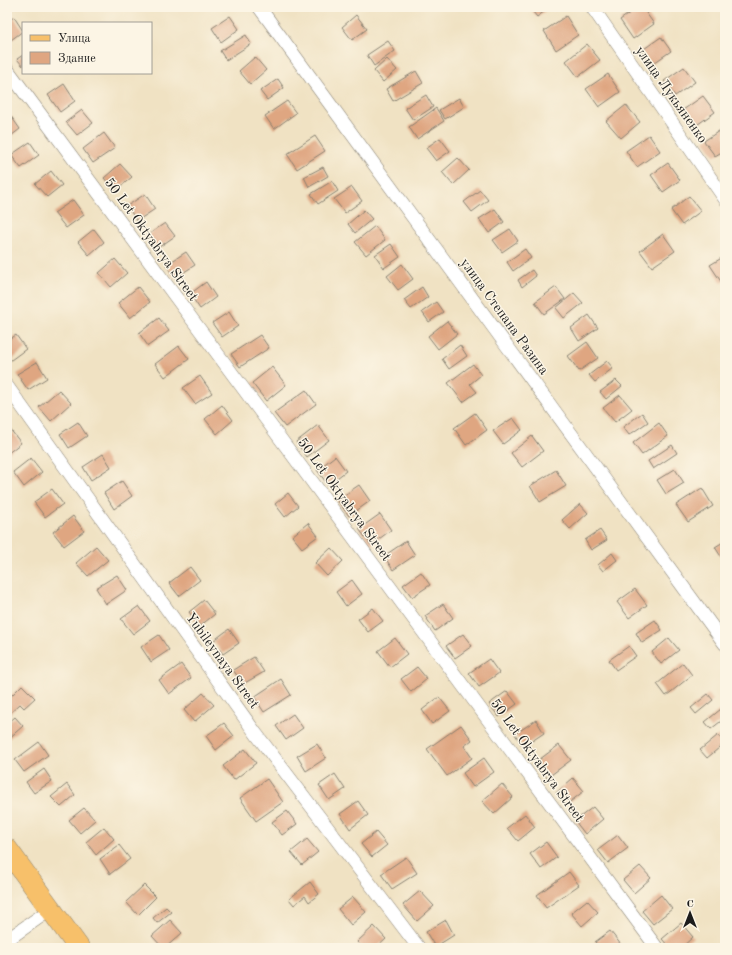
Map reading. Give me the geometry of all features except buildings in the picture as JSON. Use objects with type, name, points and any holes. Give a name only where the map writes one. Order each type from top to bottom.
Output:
[{"type":"main road","points":[[7,849],[79,948]]},
{"type":"street","name":"улица Степана Разина","points":[[259,7],[725,644]]},
{"type":"street","name":"улица Лукьяненко","points":[[592,7],[725,199]]},
{"type":"street","name":"50 Let Oktyabrya Street","points":[[7,70],[657,948]]},
{"type":"street","name":"Yubileynaya Street","points":[[7,386],[257,735],[419,948]]},
{"type":"street","points":[[7,940],[51,909]]}]
